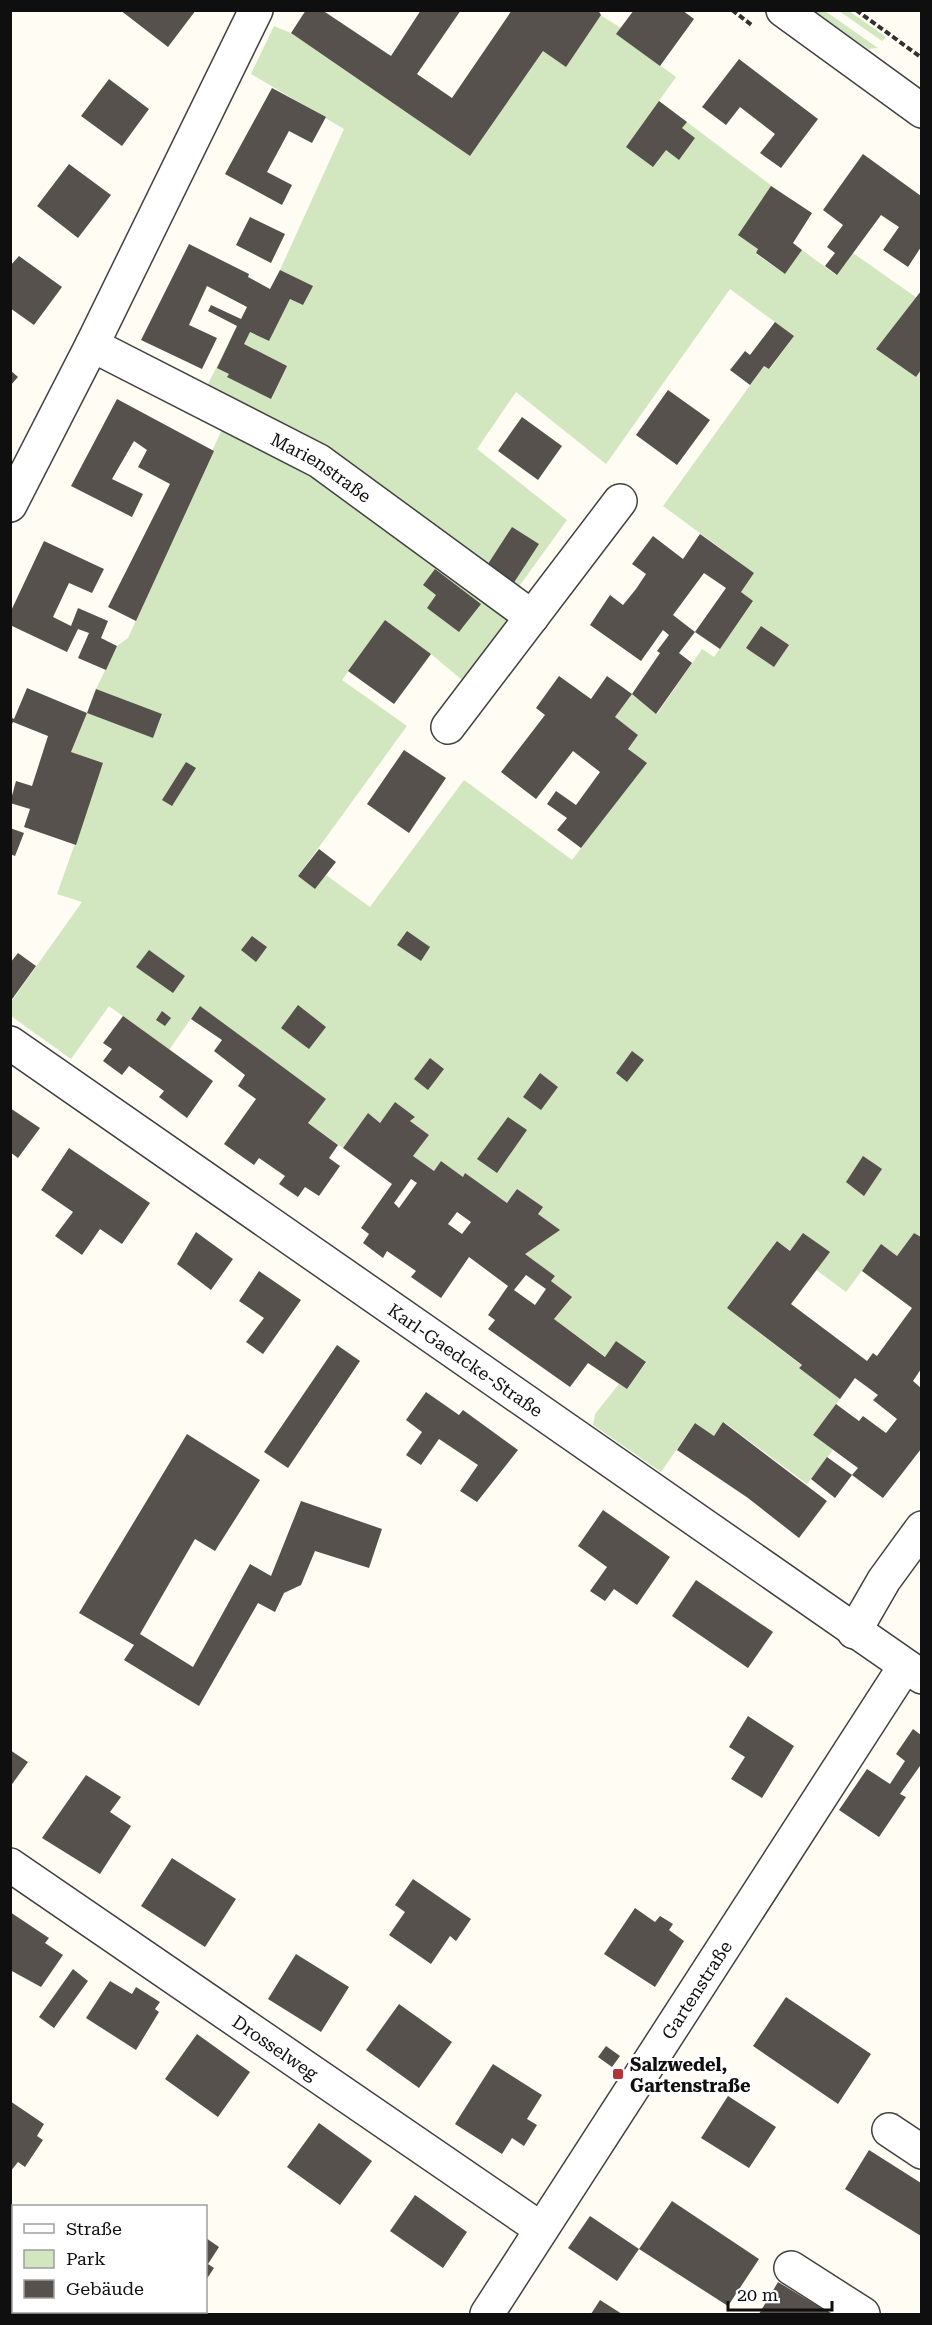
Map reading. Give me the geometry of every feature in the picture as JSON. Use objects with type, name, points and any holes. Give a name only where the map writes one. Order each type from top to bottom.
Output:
[{"type":"street","points":[[10,505],[92,345],[256,10]]},
{"type":"street","points":[[783,10],[921,111]]},
{"type":"street","name":"Marienstraße","points":[[92,345],[319,461],[532,616]]},
{"type":"street","points":[[448,727],[620,501]]},
{"type":"street","name":"Karl-Gaedcke-Straße","points":[[10,1042],[913,1671]]},
{"type":"street","points":[[854,1632],[884,1580],[921,1528]]},
{"type":"street","name":"Gartenstraße","points":[[487,2314],[541,2229],[913,1671]]},
{"type":"street","name":"Drosselweg","points":[[10,1865],[541,2229]]},
{"type":"street","points":[[889,2130],[921,2152]]},
{"type":"street","points":[[790,2268],[863,2314]]},
{"type":"path","points":[[855,10],[921,58]]},
{"type":"green space","points":[[594,11],[621,28],[617,34],[676,77],[659,101],[792,201],[756,254],[785,274],[802,250],[836,275],[853,253],[917,298],[876,349],[916,377],[921,370],[921,1237],[914,1233],[897,1256],[881,1245],[846,1292],[777,1241],[727,1308],[801,1365],[799,1368],[840,1399],[813,1435],[833,1450],[807,1484],[724,1422],[714,1436],[695,1423],[661,1472],[593,1425],[595,1414],[619,1384],[627,1389],[646,1363],[617,1342],[606,1357],[554,1319],[571,1297],[551,1281],[555,1276],[514,1246],[542,1207],[517,1189],[507,1203],[465,1174],[463,1177],[441,1161],[434,1171],[413,1156],[429,1135],[410,1121],[415,1117],[395,1103],[380,1123],[368,1113],[343,1148],[308,1123],[199,1007],[169,1050],[109,1006],[71,1059],[11,1016],[11,1002],[82,902],[57,894],[103,764],[71,752],[87,713],[153,738],[162,715],[96,689],[117,646],[128,638],[227,418],[519,610],[468,685],[385,620],[342,680],[407,726],[298,876],[315,889],[326,875],[370,907],[464,780],[572,860],[646,763],[628,749],[638,735],[615,717],[632,694],[657,714],[702,649],[714,657],[753,602],[741,592],[754,573],[663,506],[764,366],[770,369],[794,336],[730,289],[606,464],[516,392],[477,449],[567,520],[510,599],[201,398],[237,326],[269,341],[290,299],[303,305],[312,286],[280,270],[344,129],[251,74],[274,26],[291,33],[470,156],[543,51]]},
{"type":"green space","points":[[814,11],[825,11],[878,48],[868,49]]},
{"type":"green space","points":[[839,11],[849,11],[886,37],[882,41]]},
{"type":"building","points":[[120,10],[196,10],[168,47]]},
{"type":"building","points":[[306,10],[322,10],[391,56],[421,10],[461,10],[417,74],[452,98],[512,10],[598,10],[601,15],[566,67],[543,51],[470,156],[291,33]]},
{"type":"building","points":[[634,10],[682,10],[694,19],[660,66],[616,34]]},
{"type":"building","points":[[739,59],[818,119],[781,168],[760,153],[775,134],[740,107],[726,125],[702,107]]},
{"type":"building","points":[[109,79],[149,109],[122,146],[81,116]]},
{"type":"building","points":[[272,88],[326,117],[312,143],[289,131],[267,172],[292,185],[282,205],[225,174]]},
{"type":"building","points":[[659,101],[687,122],[682,128],[695,138],[679,160],[666,150],[653,167],[626,147]]},
{"type":"building","points":[[863,154],[921,196],[921,247],[908,267],[883,250],[899,227],[881,215],[837,275],[825,266],[835,253],[827,247],[843,225],[823,210]]},
{"type":"building","points":[[69,164],[111,195],[78,238],[37,206]]},
{"type":"building","points":[[771,186],[812,213],[793,243],[802,250],[785,274],[756,253],[758,249],[738,235]]},
{"type":"building","points":[[250,217],[285,234],[271,263],[236,245]]},
{"type":"building","points":[[189,244],[249,274],[248,277],[270,289],[280,270],[313,286],[303,305],[290,299],[269,341],[250,332],[244,344],[287,366],[271,399],[227,377],[229,374],[217,368],[237,326],[208,311],[211,305],[241,319],[247,307],[207,286],[189,325],[217,338],[202,369],[141,340]]},
{"type":"building","points":[[19,256],[62,287],[34,325],[10,308],[10,266]]},
{"type":"building","points":[[921,291],[921,370],[916,377],[876,349]]},
{"type":"building","points":[[775,322],[794,336],[769,369],[764,366],[750,385],[730,370],[745,351],[750,355]]},
{"type":"building","points":[[10,370],[18,377],[10,386]]},
{"type":"building","points":[[668,390],[710,420],[677,465],[636,435]]},
{"type":"building","points":[[117,399],[214,451],[136,621],[108,607],[170,484],[138,467],[147,450],[134,441],[112,479],[143,494],[132,517],[71,486]]},
{"type":"building","points":[[522,417],[562,446],[538,480],[498,451]]},
{"type":"building","points":[[512,527],[539,544],[513,584],[486,567]]},
{"type":"building","points":[[700,534],[754,573],[741,592],[753,601],[720,649],[695,632],[679,653],[692,663],[656,714],[632,694],[660,653],[657,651],[669,635],[663,630],[641,661],[590,625],[610,595],[623,605],[636,589],[646,574],[632,564],[653,536],[683,559]],"holes":[[[704,573],[726,588],[695,632],[673,615]]]},
{"type":"building","points":[[44,541],[104,569],[92,593],[69,583],[53,617],[71,626],[78,608],[108,621],[101,638],[117,646],[106,670],[78,658],[89,633],[78,629],[67,652],[10,625],[10,613]]},
{"type":"building","points":[[435,569],[481,604],[459,632],[427,608],[436,595],[423,585]]},
{"type":"building","points":[[385,620],[431,654],[394,704],[348,671]]},
{"type":"building","points":[[761,626],[789,645],[774,667],[746,648]]},
{"type":"building","points":[[559,676],[591,699],[607,676],[632,694],[615,717],[638,735],[628,749],[647,763],[581,848],[557,830],[567,818],[547,804],[556,791],[576,805],[600,772],[573,751],[536,799],[501,772],[545,715],[536,708]]},
{"type":"building","points":[[27,688],[87,713],[71,752],[103,763],[76,845],[24,827],[30,809],[10,803],[16,781],[32,786],[48,736],[13,722],[10,728],[10,717],[14,719]]},
{"type":"building","points":[[96,689],[162,714],[153,738],[87,713]]},
{"type":"building","points":[[404,750],[446,778],[409,833],[367,804]]},
{"type":"building","points":[[186,762],[196,768],[172,806],[162,800]]},
{"type":"building","points":[[10,828],[24,833],[15,856],[10,854]]},
{"type":"building","points":[[319,849],[336,862],[315,889],[298,876]]},
{"type":"building","points":[[407,931],[430,947],[421,961],[397,945]]},
{"type":"building","points":[[252,936],[267,947],[256,962],[241,950]]},
{"type":"building","points":[[149,950],[185,976],[173,993],[136,967]]},
{"type":"building","points":[[18,953],[36,966],[10,1002],[10,963]]},
{"type":"building","points":[[298,1005],[326,1027],[309,1049],[281,1028]]},
{"type":"building","points":[[200,1006],[326,1099],[308,1123],[338,1145],[329,1158],[340,1166],[319,1196],[305,1187],[298,1197],[279,1184],[285,1176],[259,1158],[254,1165],[224,1144],[256,1099],[238,1086],[245,1075],[214,1051],[222,1040],[191,1019]]},
{"type":"building","points":[[162,1011],[171,1018],[165,1026],[156,1020]]},
{"type":"building","points":[[123,1016],[213,1081],[187,1118],[159,1097],[164,1091],[129,1066],[122,1075],[103,1061],[112,1049],[103,1043]]},
{"type":"building","points":[[632,1051],[644,1060],[627,1082],[616,1073]]},
{"type":"building","points":[[430,1058],[444,1069],[428,1090],[414,1079]]},
{"type":"building","points":[[540,1073],[558,1087],[541,1110],[523,1097]]},
{"type":"building","points":[[395,1102],[415,1117],[410,1121],[429,1135],[413,1156],[434,1171],[441,1161],[463,1177],[465,1173],[507,1203],[517,1189],[543,1207],[538,1214],[560,1230],[525,1254],[555,1276],[551,1281],[572,1297],[554,1319],[605,1357],[616,1341],[646,1362],[627,1389],[588,1363],[570,1387],[488,1329],[495,1320],[488,1315],[508,1286],[469,1257],[441,1298],[411,1277],[416,1271],[387,1251],[383,1258],[363,1243],[369,1234],[361,1228],[392,1184],[343,1148],[368,1113],[380,1123]],"holes":[[[411,1179],[417,1183],[399,1208],[394,1203]],[[457,1212],[471,1222],[462,1234],[448,1224]],[[526,1275],[546,1289],[535,1305],[514,1290]]]},
{"type":"building","points":[[10,1108],[40,1128],[18,1158],[10,1152]]},
{"type":"building","points":[[508,1117],[527,1130],[497,1173],[477,1159]]},
{"type":"building","points":[[69,1148],[150,1203],[122,1244],[100,1229],[82,1255],[55,1236],[73,1212],[41,1190]]},
{"type":"building","points":[[863,1156],[882,1169],[864,1196],[846,1182]]},
{"type":"building","points":[[196,1232],[233,1259],[211,1290],[177,1264]]},
{"type":"building","points":[[803,1233],[830,1252],[791,1304],[867,1361],[873,1353],[877,1356],[912,1308],[862,1271],[881,1244],[897,1256],[914,1233],[921,1237],[921,1369],[913,1381],[921,1388],[921,1449],[883,1498],[852,1475],[858,1468],[813,1435],[836,1404],[859,1421],[863,1416],[886,1433],[897,1419],[873,1400],[878,1395],[855,1378],[840,1399],[799,1368],[802,1365],[727,1308],[777,1241],[790,1251]]},
{"type":"building","points":[[259,1271],[301,1300],[263,1354],[246,1342],[264,1318],[239,1301]]},
{"type":"building","points":[[337,1345],[360,1361],[288,1468],[264,1452]]},
{"type":"building","points":[[426,1392],[459,1415],[463,1410],[518,1450],[477,1502],[460,1491],[478,1465],[439,1439],[421,1465],[406,1455],[422,1432],[406,1420]]},
{"type":"building","points":[[723,1422],[827,1501],[799,1538],[748,1498],[677,1450],[695,1423],[714,1436]]},
{"type":"building","points":[[187,1434],[260,1480],[215,1551],[195,1539],[140,1634],[193,1667],[250,1564],[271,1576],[301,1501],[382,1529],[369,1568],[315,1551],[301,1585],[284,1593],[275,1612],[258,1603],[199,1706],[124,1660],[134,1645],[79,1613]]},
{"type":"building","points":[[827,1457],[852,1475],[835,1498],[811,1479]]},
{"type":"building","points":[[603,1510],[670,1557],[637,1605],[614,1589],[605,1601],[590,1591],[607,1567],[578,1546]]},
{"type":"building","points":[[696,1580],[773,1632],[748,1668],[672,1616]]},
{"type":"building","points":[[748,1716],[794,1746],[762,1798],[731,1779],[745,1757],[729,1747]]},
{"type":"building","points":[[913,1729],[921,1735],[921,1767],[900,1794],[906,1797],[879,1837],[839,1810],[867,1769],[890,1784],[905,1761],[896,1754]]},
{"type":"building","points":[[10,1750],[28,1762],[10,1787]]},
{"type":"building","points":[[86,1775],[121,1797],[110,1812],[131,1826],[100,1874],[42,1838]]},
{"type":"building","points":[[172,1858],[236,1899],[205,1947],[141,1906]]},
{"type":"building","points":[[413,1879],[471,1919],[456,1941],[450,1936],[431,1964],[389,1935],[405,1912],[395,1905]]},
{"type":"building","points":[[635,1908],[655,1922],[660,1916],[673,1924],[669,1930],[684,1941],[655,1987],[604,1954]]},
{"type":"building","points":[[10,1912],[49,1938],[45,1943],[63,1955],[41,1987],[10,1970]]},
{"type":"building","points":[[296,1954],[349,1987],[321,2032],[268,1999]]},
{"type":"building","points":[[73,1969],[88,1981],[54,2028],[39,2017]]},
{"type":"building","points":[[110,1981],[132,1994],[136,1987],[160,2002],[155,2009],[159,2012],[136,2050],[86,2018]]},
{"type":"building","points":[[786,1997],[871,2054],[838,2104],[753,2046]]},
{"type":"building","points":[[399,2004],[452,2042],[419,2088],[366,2050]]},
{"type":"building","points":[[197,2034],[250,2072],[218,2117],[165,2079]]},
{"type":"building","points":[[606,2046],[620,2056],[612,2067],[598,2057]]},
{"type":"building","points":[[493,2064],[542,2095],[527,2119],[537,2125],[524,2146],[512,2138],[502,2154],[455,2124]]},
{"type":"building","points":[[728,2096],[776,2127],[749,2168],[701,2138]]},
{"type":"building","points":[[10,2101],[44,2124],[37,2136],[43,2140],[25,2167],[18,2162],[10,2172]]},
{"type":"building","points":[[319,2123],[372,2161],[340,2205],[287,2167]]},
{"type":"building","points":[[869,2150],[921,2183],[921,2236],[845,2189]]},
{"type":"building","points":[[415,2195],[467,2232],[443,2268],[390,2231]]},
{"type":"building","points":[[672,2201],[759,2259],[728,2306],[639,2249]]},
{"type":"building","points":[[590,2216],[639,2249],[617,2281],[568,2248]]},
{"type":"building","points":[[207,2239],[219,2247],[208,2264],[214,2268],[207,2278]]},
{"type":"building","points":[[778,2282],[831,2314],[759,2314]]},
{"type":"building","points":[[600,2300],[622,2314],[591,2314]]},
{"type":"building","points":[[106,2313],[187,2314],[109,2314]]},
{"type":"place","name":"Salzwedel, Gartenstraße","points":[[618,2074]]}]
